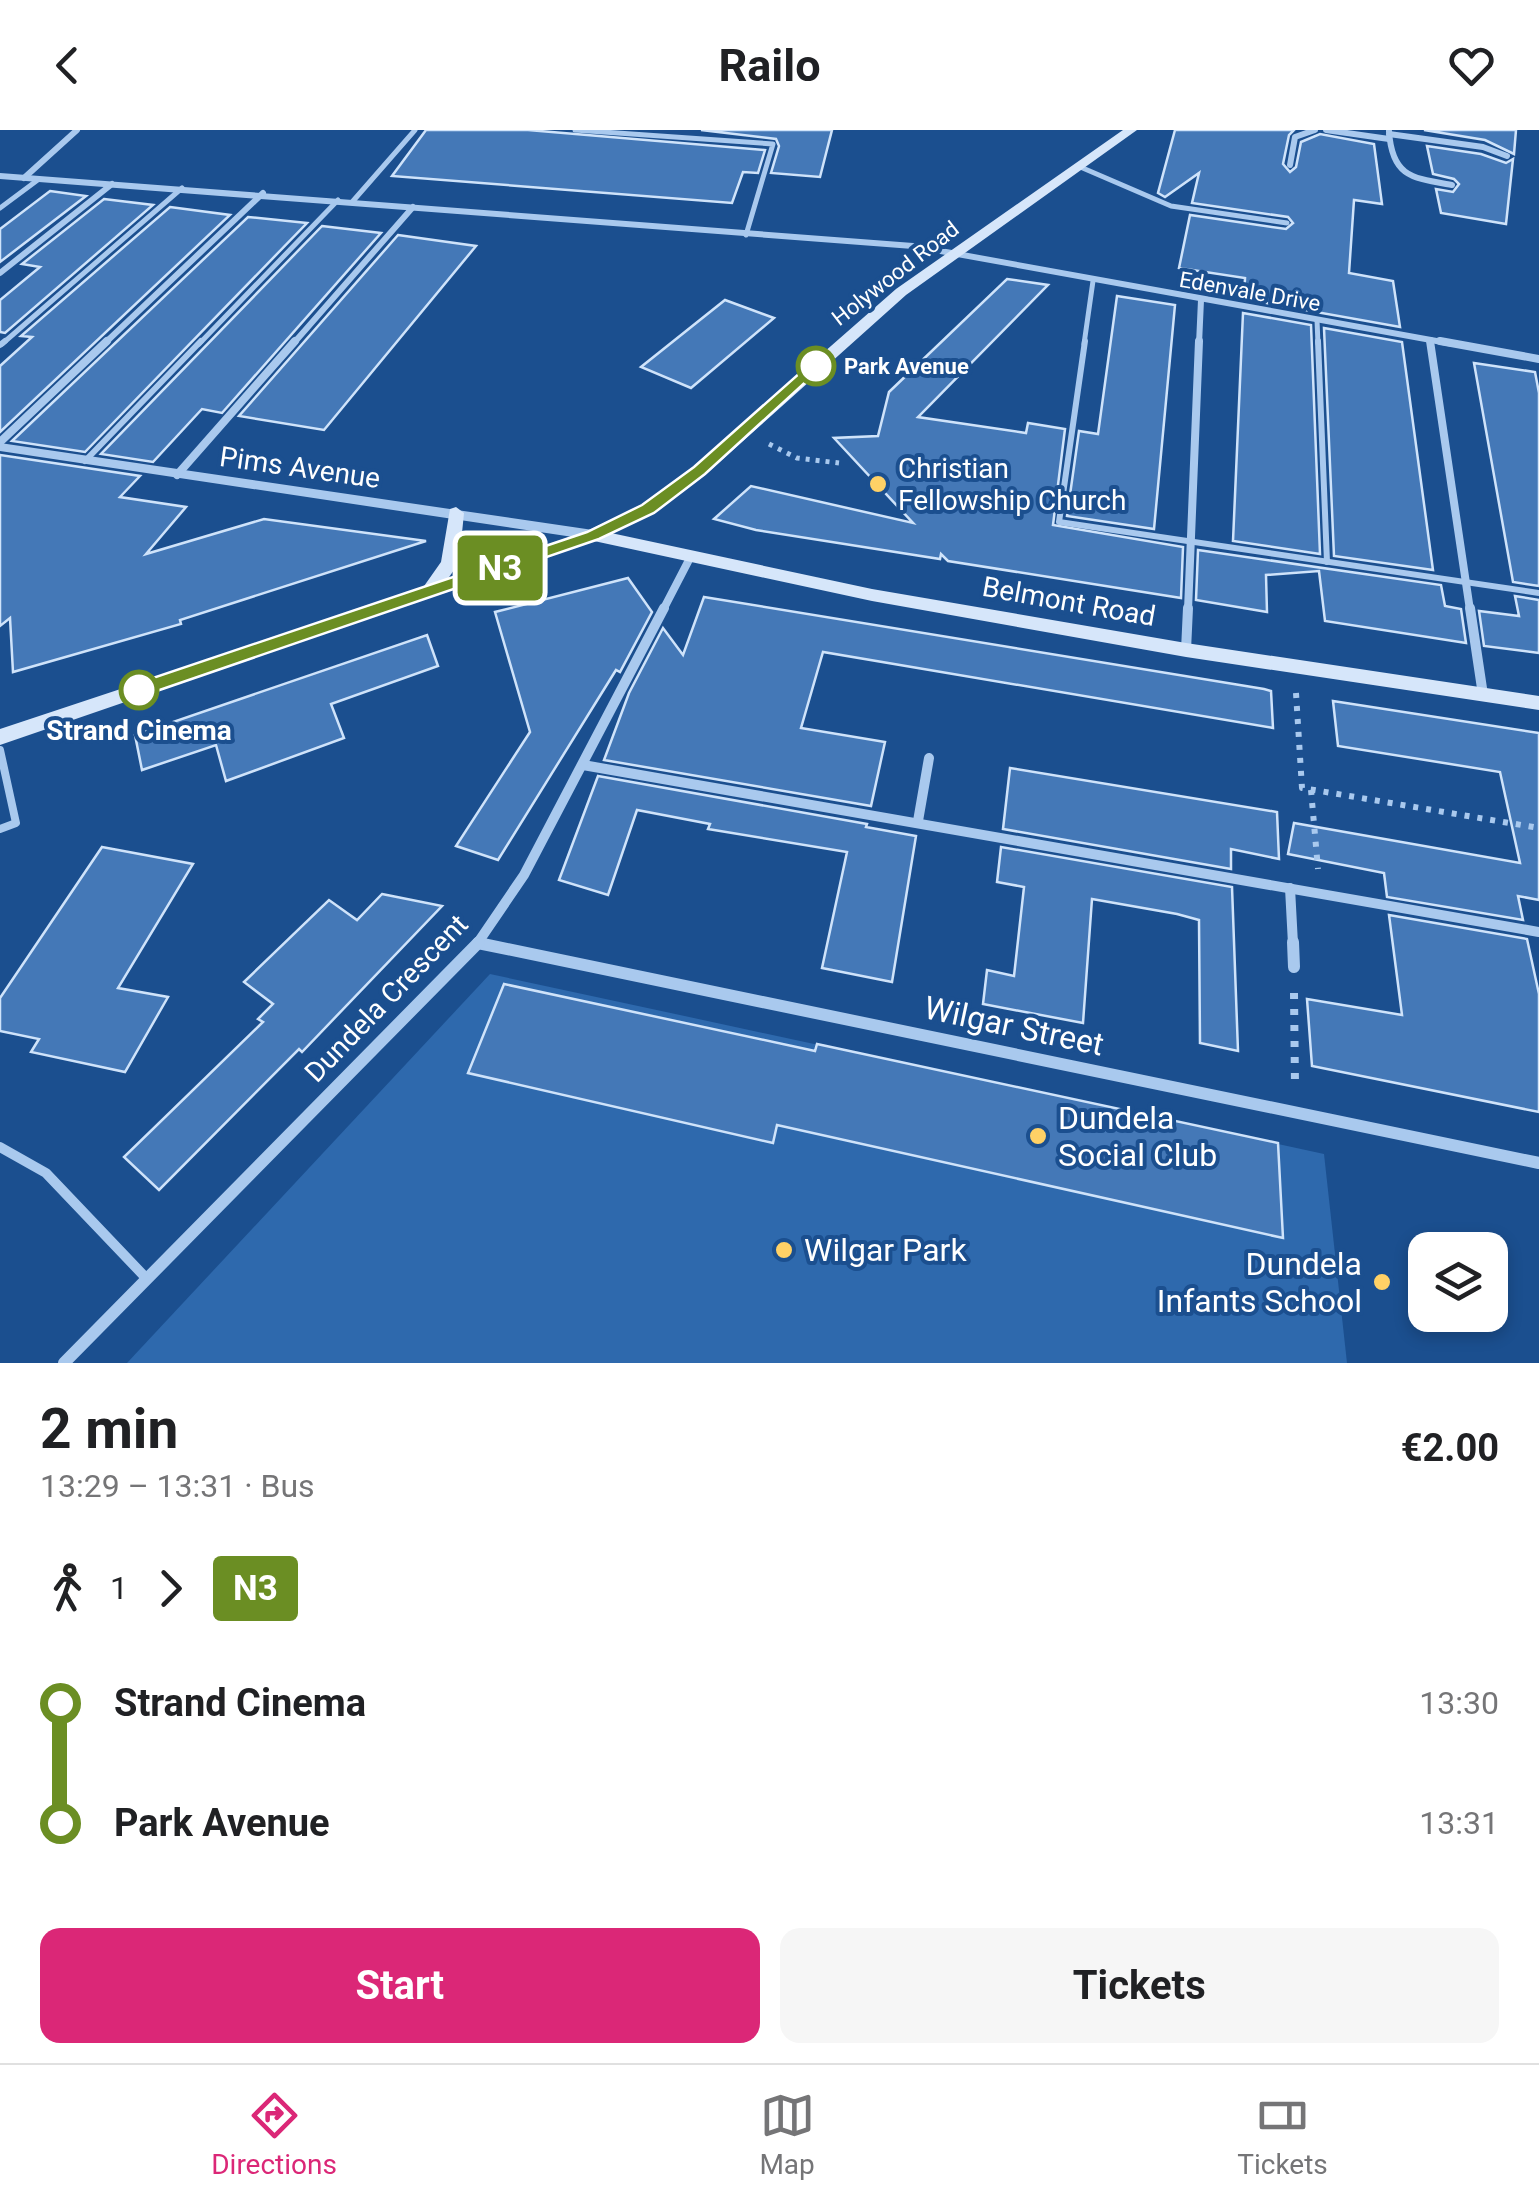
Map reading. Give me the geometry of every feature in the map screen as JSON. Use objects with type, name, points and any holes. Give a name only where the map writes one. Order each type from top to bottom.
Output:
[{"type":"main road","name":"Holywood Road","points":[[0,737],[593,536],[648,509],[699,471],[902,292],[1122,131]]},
{"type":"main road","points":[[429,592],[450,562],[456,513]]},
{"type":"main road","name":"Belmont Road","points":[[593,536],[872,595],[1186,650],[1539,703]]},
{"type":"street","points":[[24,178],[77,130]]},
{"type":"street","points":[[1290,165],[1294,137],[1315,130]]},
{"type":"street","points":[[1326,130],[1483,146],[1507,156]]},
{"type":"street","points":[[1389,134],[1392,159],[1403,174],[1452,185]]},
{"type":"street","points":[[0,176],[746,235],[864,240],[956,252]]},
{"type":"street","points":[[0,273],[112,184]]},
{"type":"street","points":[[0,445],[263,194]]},
{"type":"street","points":[[178,475],[413,207]]},
{"type":"street","name":"Edenvale Drive","points":[[956,252],[1539,359]]},
{"type":"street","points":[[1186,650],[1201,300]]},
{"type":"street","points":[[1430,341],[1483,694]]},
{"type":"street","name":"Pims Avenue","points":[[0,445],[593,536]]},
{"type":"street","name":"Dundela Crescent","points":[[64,1363],[478,943],[524,875],[692,556]]},
{"type":"street","points":[[918,821],[929,758]]},
{"type":"street","points":[[583,765],[1539,932]]},
{"type":"street","points":[[1290,888],[1294,967]]},
{"type":"street","name":"Wilgar Street","points":[[478,943],[1539,1163]]},
{"type":"lane","points":[[353,201],[416,130]]},
{"type":"lane","points":[[576,130],[772,144],[746,235]]},
{"type":"lane","points":[[1078,166],[1171,206],[1287,223]]},
{"type":"lane","points":[[0,208],[40,179]]},
{"type":"lane","points":[[0,344],[182,188]]},
{"type":"lane","points":[[85,461],[338,200]]},
{"type":"lane","points":[[1093,280],[1059,522],[1539,592]]},
{"type":"lane","points":[[1317,320],[1327,562]]},
{"type":"lane","points":[[0,750],[16,823],[0,829]]},
{"type":"lane","points":[[0,1147],[46,1173],[147,1279]]},
{"type":"path","points":[[742,430],[796,458],[839,463]]},
{"type":"path","points":[[1294,667],[1302,788],[1539,828]]},
{"type":"path","points":[[1310,790],[1321,894]]},
{"type":"path","points":[[1294,967],[1296,1112]]},
{"type":"shaded area","name":"Wilgar Park","points":[[490,974],[1324,1154],[1347,1363],[127,1363]]},
{"type":"building","points":[[426,130],[528,130],[765,150],[758,173],[743,172],[732,203],[392,176]]},
{"type":"building","points":[[701,130],[832,130],[820,177],[771,173],[779,146],[776,139]]},
{"type":"building","points":[[1175,130],[1294,130],[1289,135],[1283,164],[1290,172],[1296,167],[1301,142],[1320,134],[1374,144],[1382,204],[1354,200],[1349,273],[1393,281],[1400,327],[1244,299],[1245,278],[1179,268],[1190,215],[1286,229],[1293,223],[1288,217],[1192,203],[1199,173],[1165,197],[1158,193]]},
{"type":"building","points":[[1424,130],[1516,130],[1514,154],[1485,140]]},
{"type":"building","points":[[1427,146],[1481,154],[1506,163],[1513,159],[1506,224],[1441,213],[1436,189],[1453,192],[1459,184],[1433,174]]},
{"type":"building","points":[[50,191],[86,196],[0,262],[0,229]]},
{"type":"building","points":[[104,199],[153,205],[5,333],[0,332],[0,300],[40,267],[22,264]]},
{"type":"building","points":[[170,207],[230,215],[0,432],[0,366],[32,337],[21,336]]},
{"type":"building","points":[[248,217],[307,223],[85,452],[12,441]]},
{"type":"building","points":[[322,226],[381,233],[222,413],[202,409],[153,462],[101,454]]},
{"type":"building","points":[[398,235],[476,246],[324,430],[239,416]]},
{"type":"building","points":[[1007,279],[1048,285],[918,417],[1026,433],[1028,423],[1065,429],[1053,525],[1183,547],[1181,598],[948,561],[941,554],[940,559],[756,530],[714,519],[751,486],[913,523],[834,438],[878,436],[889,392]]},
{"type":"building","points":[[1117,296],[1175,305],[1154,529],[1067,516],[1079,431],[1098,434]]},
{"type":"building","points":[[725,300],[774,318],[691,388],[641,367]]},
{"type":"building","points":[[1243,313],[1311,325],[1320,554],[1233,541]]},
{"type":"building","points":[[1324,328],[1402,342],[1433,570],[1334,556]]},
{"type":"building","points":[[1474,363],[1535,372],[1539,393],[1539,586],[1513,582]]},
{"type":"building","points":[[0,455],[140,476],[120,497],[186,507],[146,554],[264,519],[426,541],[180,620],[181,624],[13,672],[10,618],[0,626]]},
{"type":"building","points":[[1198,550],[1441,585],[1445,606],[1461,609],[1466,643],[1325,621],[1319,571],[1266,575],[1267,612],[1196,600]]},
{"type":"building","points":[[628,578],[652,612],[620,672],[616,670],[498,860],[456,846],[530,732],[495,612]]},
{"type":"building","points":[[1515,596],[1539,600],[1539,653],[1484,646],[1479,611],[1519,616]]},
{"type":"building","points":[[704,597],[1264,689],[1271,691],[1273,728],[823,652],[801,728],[885,742],[871,806],[604,760],[629,693],[663,628],[683,655]]},
{"type":"building","points":[[427,635],[438,666],[331,704],[344,738],[226,781],[216,745],[142,770],[135,735]]},
{"type":"building","points":[[1333,701],[1539,733],[1539,900],[1518,896],[1523,920],[1387,897],[1384,873],[1288,854],[1294,823],[1520,863],[1500,772],[1338,746]]},
{"type":"building","points":[[1010,768],[1277,812],[1279,859],[1231,849],[1231,869],[1003,829]]},
{"type":"building","points":[[598,776],[916,836],[892,982],[822,968],[847,852],[708,829],[710,824],[637,810],[608,895],[559,880]]},
{"type":"building","points":[[102,847],[193,864],[118,988],[168,997],[125,1072],[31,1052],[39,1039],[0,1031],[0,998]]},
{"type":"building","points":[[1001,847],[1232,887],[1238,1051],[1200,1043],[1199,920],[1177,914],[1092,899],[1083,1023],[983,1004],[987,970],[1014,976],[1024,887],[997,882]]},
{"type":"building","points":[[382,894],[442,906],[302,1052],[299,1049],[159,1190],[124,1157],[263,1022],[258,1019],[273,1004],[244,982],[329,900],[357,920]]},
{"type":"building","points":[[1389,915],[1527,939],[1539,994],[1539,1112],[1312,1066],[1307,999],[1402,1015]]},
{"type":"building","points":[[504,984],[815,1051],[817,1044],[1278,1143],[1283,1238],[777,1125],[773,1143],[468,1073]]},
{"type":"bus line","name":"N3","points":[[139,690],[593,536],[648,509],[699,471],[816,366]]},
{"type":"place","name":"Park Avenue","points":[[816,366]]},
{"type":"place","name":"Christian Fellowship Church","points":[[878,484]]},
{"type":"place","name":"Strand Cinema","points":[[139,690]]},
{"type":"place","name":"Dundela Social Club","points":[[1038,1136]]},
{"type":"place","name":"Wilgar Park","points":[[784,1250]]},
{"type":"place","name":"Dundela Infants School","points":[[1382,1282]]}]
